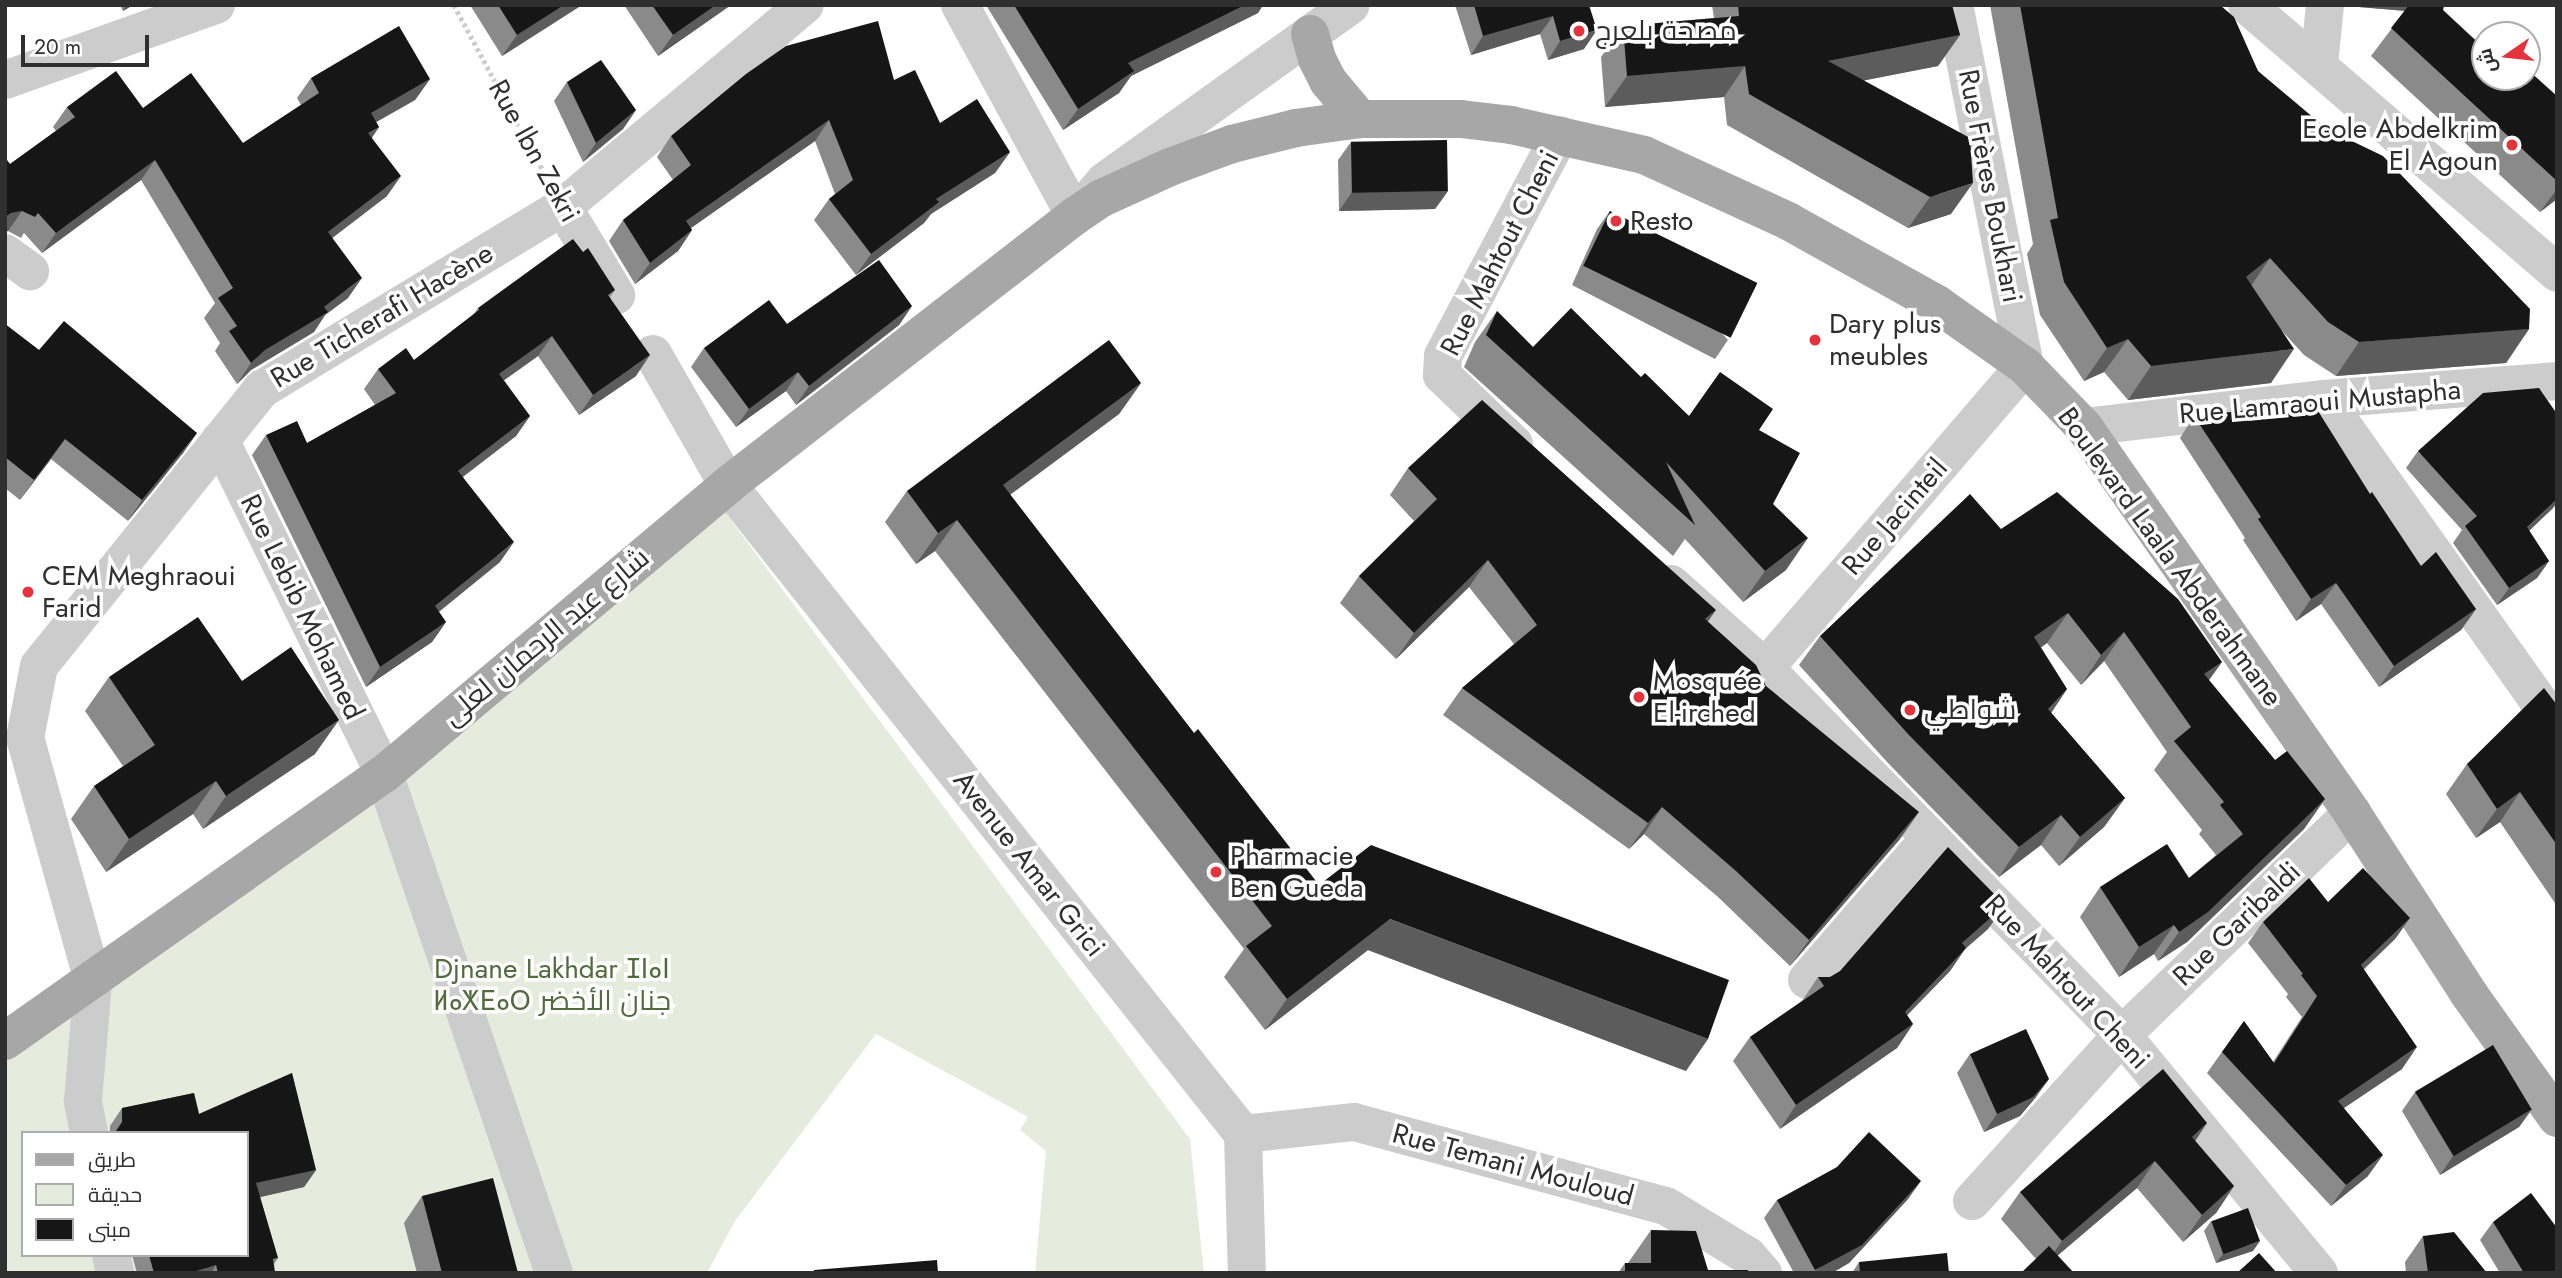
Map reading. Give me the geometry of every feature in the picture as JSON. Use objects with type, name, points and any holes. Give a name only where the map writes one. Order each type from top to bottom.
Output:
[{"type":"main road","points":[[1310,34],[1328,81],[1360,119]]},
{"type":"main road","name":"Boulevard Laala Abderahmane","points":[[1075,216],[1102,198],[1170,167],[1232,144],[1296,128],[1360,119],[1461,119],[1560,135],[1644,155],[1788,221],[1937,304],[2025,366],[2084,427],[2352,813],[2469,994],[2557,1118]]},
{"type":"main road","name":"شارع عبد الرحمان لعلى","points":[[5,1041],[384,774],[728,485],[1075,216]]},
{"type":"street","points":[[5,80],[216,5]]},
{"type":"street","name":"Rue Ticherafi Hacène","points":[[93,981],[26,738],[39,666],[262,389],[563,206],[805,5]]},
{"type":"street","points":[[960,5],[1075,216],[1105,181],[1351,5]]},
{"type":"street","name":"Rue Frères Boukhari","points":[[1954,5],[2025,366]]},
{"type":"street","points":[[2247,5],[2557,273]]},
{"type":"street","points":[[2319,65],[2325,5]]},
{"type":"street","name":"Rue Mahtout Cheni","points":[[1541,467],[1443,375],[1443,356],[1560,135]]},
{"type":"street","name":"Rue Ibn Zekri","points":[[563,206],[616,295]]},
{"type":"street","name":"Avenue Amar Grici","points":[[653,354],[728,485],[1243,1134]]},
{"type":"street","name":"Rue Jacinteil","points":[[1765,668],[2025,366]]},
{"type":"street","name":"Rue Lamraoui Mustapha","points":[[2084,427],[2324,399],[2557,381]]},
{"type":"street","points":[[2324,399],[2557,727]]},
{"type":"street","name":"Rue Lebib Mohamed","points":[[220,440],[384,774],[554,1273]]},
{"type":"street","name":"Rue Mahtout Cheni","points":[[1643,559],[1765,668],[2122,1035],[2319,1273]]},
{"type":"street","name":"Rue Garibaldi","points":[[1972,1201],[2122,1035],[2352,813]]},
{"type":"street","points":[[1807,980],[1930,838]]},
{"type":"street","points":[[89,1131],[83,1101],[93,981]]},
{"type":"street","name":"Rue Temani Mouloud","points":[[1243,1134],[1354,1122],[1666,1206],[1748,1256],[1763,1273]]},
{"type":"street","points":[[1243,1134],[1247,1273]]},
{"type":"path","name":"Rue Ibn Zekri","points":[[454,5],[563,206]]},
{"type":"green space","name":"Djnane Lakhdar ⵊⵏⴰⵏ ⵍⴰⵅⴹⴰⵔ جنان الأخضر","points":[[722,508],[1190,1139],[1204,1273],[1035,1273],[1046,1151],[1020,1130],[1028,1117],[876,1034],[735,1221],[707,1273],[5,1273],[5,1048]]},
{"type":"building","points":[[498,5],[564,5],[517,35]]},
{"type":"building","points":[[652,5],[716,5],[673,35]]},
{"type":"building","points":[[1014,5],[1245,5],[1128,63],[1134,71],[1078,109]]},
{"type":"building","points":[[1474,5],[1589,5],[1597,30],[1560,41],[1553,16],[1483,36]]},
{"type":"building","points":[[1738,5],[1952,5],[1960,35],[1828,61],[1970,138],[1973,183],[1930,197],[1749,94],[1745,66],[1627,76],[1623,26],[1739,16]]},
{"type":"building","points":[[2020,5],[2220,5],[2234,17],[2258,71],[2327,129],[2383,156],[2530,309],[2529,329],[2359,342],[2328,322],[2270,258],[2246,277],[2294,349],[2151,366],[2128,339],[2107,348],[2064,282],[2050,220],[2058,218]]},
{"type":"building","points":[[2409,5],[2444,5],[2443,10],[2471,36],[2471,91],[2541,91],[2541,82],[2557,96],[2557,181],[2391,28]]},
{"type":"building","points":[[878,21],[894,80],[915,70],[940,123],[977,99],[1010,152],[936,199],[939,202],[871,254],[829,199],[853,180],[829,120],[686,221],[692,230],[650,263],[623,220],[691,165],[671,136],[746,74],[786,46]]},
{"type":"building","points":[[399,26],[430,79],[371,113],[379,127],[368,133],[401,176],[328,232],[362,278],[324,307],[328,312],[265,350],[251,363],[229,331],[237,326],[218,298],[233,288],[155,160],[56,233],[38,213],[35,217],[22,211],[5,217],[7,160],[10,164],[75,117],[67,107],[116,71],[143,108],[191,73],[243,143],[319,93],[311,78]]},
{"type":"building","points":[[601,60],[636,110],[596,143],[567,82]]},
{"type":"building","points":[[1447,140],[1448,191],[1352,193],[1351,142]]},
{"type":"building","points":[[1610,211],[1757,283],[1731,338],[1583,266]]},
{"type":"building","points":[[573,239],[583,252],[588,248],[615,290],[608,295],[650,355],[593,395],[552,336],[499,374],[530,416],[458,471],[514,542],[435,606],[446,622],[380,667],[266,435],[297,421],[307,443],[396,393],[378,369],[406,348],[414,360],[479,310],[478,308]]},
{"type":"building","points":[[879,260],[912,306],[809,386],[798,372],[749,409],[704,348],[769,300],[787,324]]},
{"type":"building","points":[[1571,308],[1641,377],[1645,373],[1689,416],[1720,372],[1773,409],[1759,430],[1800,453],[1773,504],[1808,538],[1765,571],[1666,462],[1695,525],[1486,335],[1497,311],[1533,347]]},
{"type":"building","points":[[64,321],[197,433],[142,500],[65,439],[34,480],[5,457],[5,324],[39,350]]},
{"type":"building","points":[[1109,340],[1141,383],[1003,485],[1194,733],[1198,729],[1319,885],[1371,845],[1729,980],[1708,1039],[1390,919],[1287,999],[1246,946],[1272,926],[957,520],[938,533],[907,491]]},
{"type":"building","points":[[2539,388],[2557,414],[2557,499],[2527,527],[2549,561],[2509,588],[2465,526],[2477,516],[2418,451],[2483,393]]},
{"type":"building","points":[[1482,400],[1716,610],[1705,619],[1756,665],[1766,686],[1919,812],[1809,940],[1736,871],[1662,807],[1648,823],[1462,688],[1537,625],[1488,560],[1414,633],[1359,576],[1437,499],[1408,468]]},
{"type":"building","points":[[2313,403],[2370,494],[2372,492],[2421,566],[2436,552],[2476,609],[2394,666],[2336,583],[2311,599],[2194,416]]},
{"type":"building","points":[[2057,492],[2178,599],[2222,662],[2204,674],[2275,760],[2287,751],[2325,799],[2208,912],[2179,932],[2174,925],[2139,947],[2100,887],[2167,844],[2189,878],[2243,834],[2220,805],[2224,802],[2174,741],[2191,727],[2124,632],[2101,655],[2068,613],[2034,637],[2067,689],[2048,709],[2125,798],[2080,837],[2061,815],[2019,847],[1908,734],[1820,636],[1970,494],[2001,529]]},
{"type":"building","points":[[198,617],[242,681],[291,647],[339,720],[226,796],[216,781],[129,839],[94,786],[155,745],[109,677]]},
{"type":"building","points":[[2544,688],[2557,705],[2557,845],[2520,792],[2497,809],[2467,764]]},
{"type":"building","points":[[1948,847],[2005,905],[1962,943],[1966,948],[1905,1012],[1913,1024],[1796,1105],[1750,1037],[1824,986],[1818,977],[1830,977],[1840,971]]},
{"type":"building","points":[[2363,868],[2410,918],[2361,965],[2417,1047],[2338,1101],[2383,1155],[2346,1185],[2222,1052],[2244,1021],[2274,1063],[2317,996],[2263,922],[2309,878],[2328,902]]},
{"type":"building","points":[[2026,1029],[2049,1079],[2033,1097],[1997,1114],[1970,1054]]},
{"type":"building","points":[[2493,1045],[2532,1109],[2454,1156],[2415,1092]]},
{"type":"building","points":[[2163,1069],[2207,1123],[2192,1137],[2234,1186],[2202,1215],[2155,1161],[2062,1241],[2020,1192]]},
{"type":"building","points":[[292,1073],[316,1170],[256,1183],[278,1258],[273,1259],[275,1273],[218,1273],[216,1265],[190,1273],[154,1273],[150,1257],[248,1257],[248,1131],[116,1131],[122,1122],[122,1108],[194,1093],[199,1114]]},
{"type":"building","points":[[1869,1132],[1921,1181],[1862,1245],[1815,1270],[1777,1200],[1837,1167]]},
{"type":"building","points":[[493,1178],[518,1273],[442,1273],[422,1196]]},
{"type":"building","points":[[2531,1193],[2557,1228],[2557,1273],[2524,1273],[2493,1222]]},
{"type":"building","points":[[2248,1208],[2260,1241],[2223,1254],[2211,1221]]},
{"type":"building","points":[[1651,1230],[1696,1231],[1708,1270],[1748,1270],[1749,1273],[1625,1273],[1625,1263],[1651,1263]]},
{"type":"building","points":[[2454,1232],[2487,1273],[2428,1273],[2423,1236]]},
{"type":"building","points":[[2049,1246],[2074,1273],[2021,1273]]},
{"type":"building","points":[[1947,1253],[1949,1273],[1860,1273],[1859,1262]]},
{"type":"building","points":[[2259,1253],[2277,1273],[2237,1273]]},
{"type":"building","points":[[937,1260],[938,1273],[814,1273],[814,1270]]},
{"type":"place","name":"مصحة بلعرج","points":[[1579,31]]},
{"type":"place","name":"Ecole Abdelkrim El Agoun","points":[[2512,145]]},
{"type":"place","name":"Resto","points":[[1616,221]]},
{"type":"place","name":"Dary plus meubles","points":[[1815,340]]},
{"type":"place","name":"CEM Meghraoui Farid","points":[[28,592]]},
{"type":"place","name":"Mosquée El-irched","points":[[1639,697]]},
{"type":"place","name":"شواطي","points":[[1910,710]]},
{"type":"place","name":"Pharmacie Ben Gueda","points":[[1216,872]]}]
